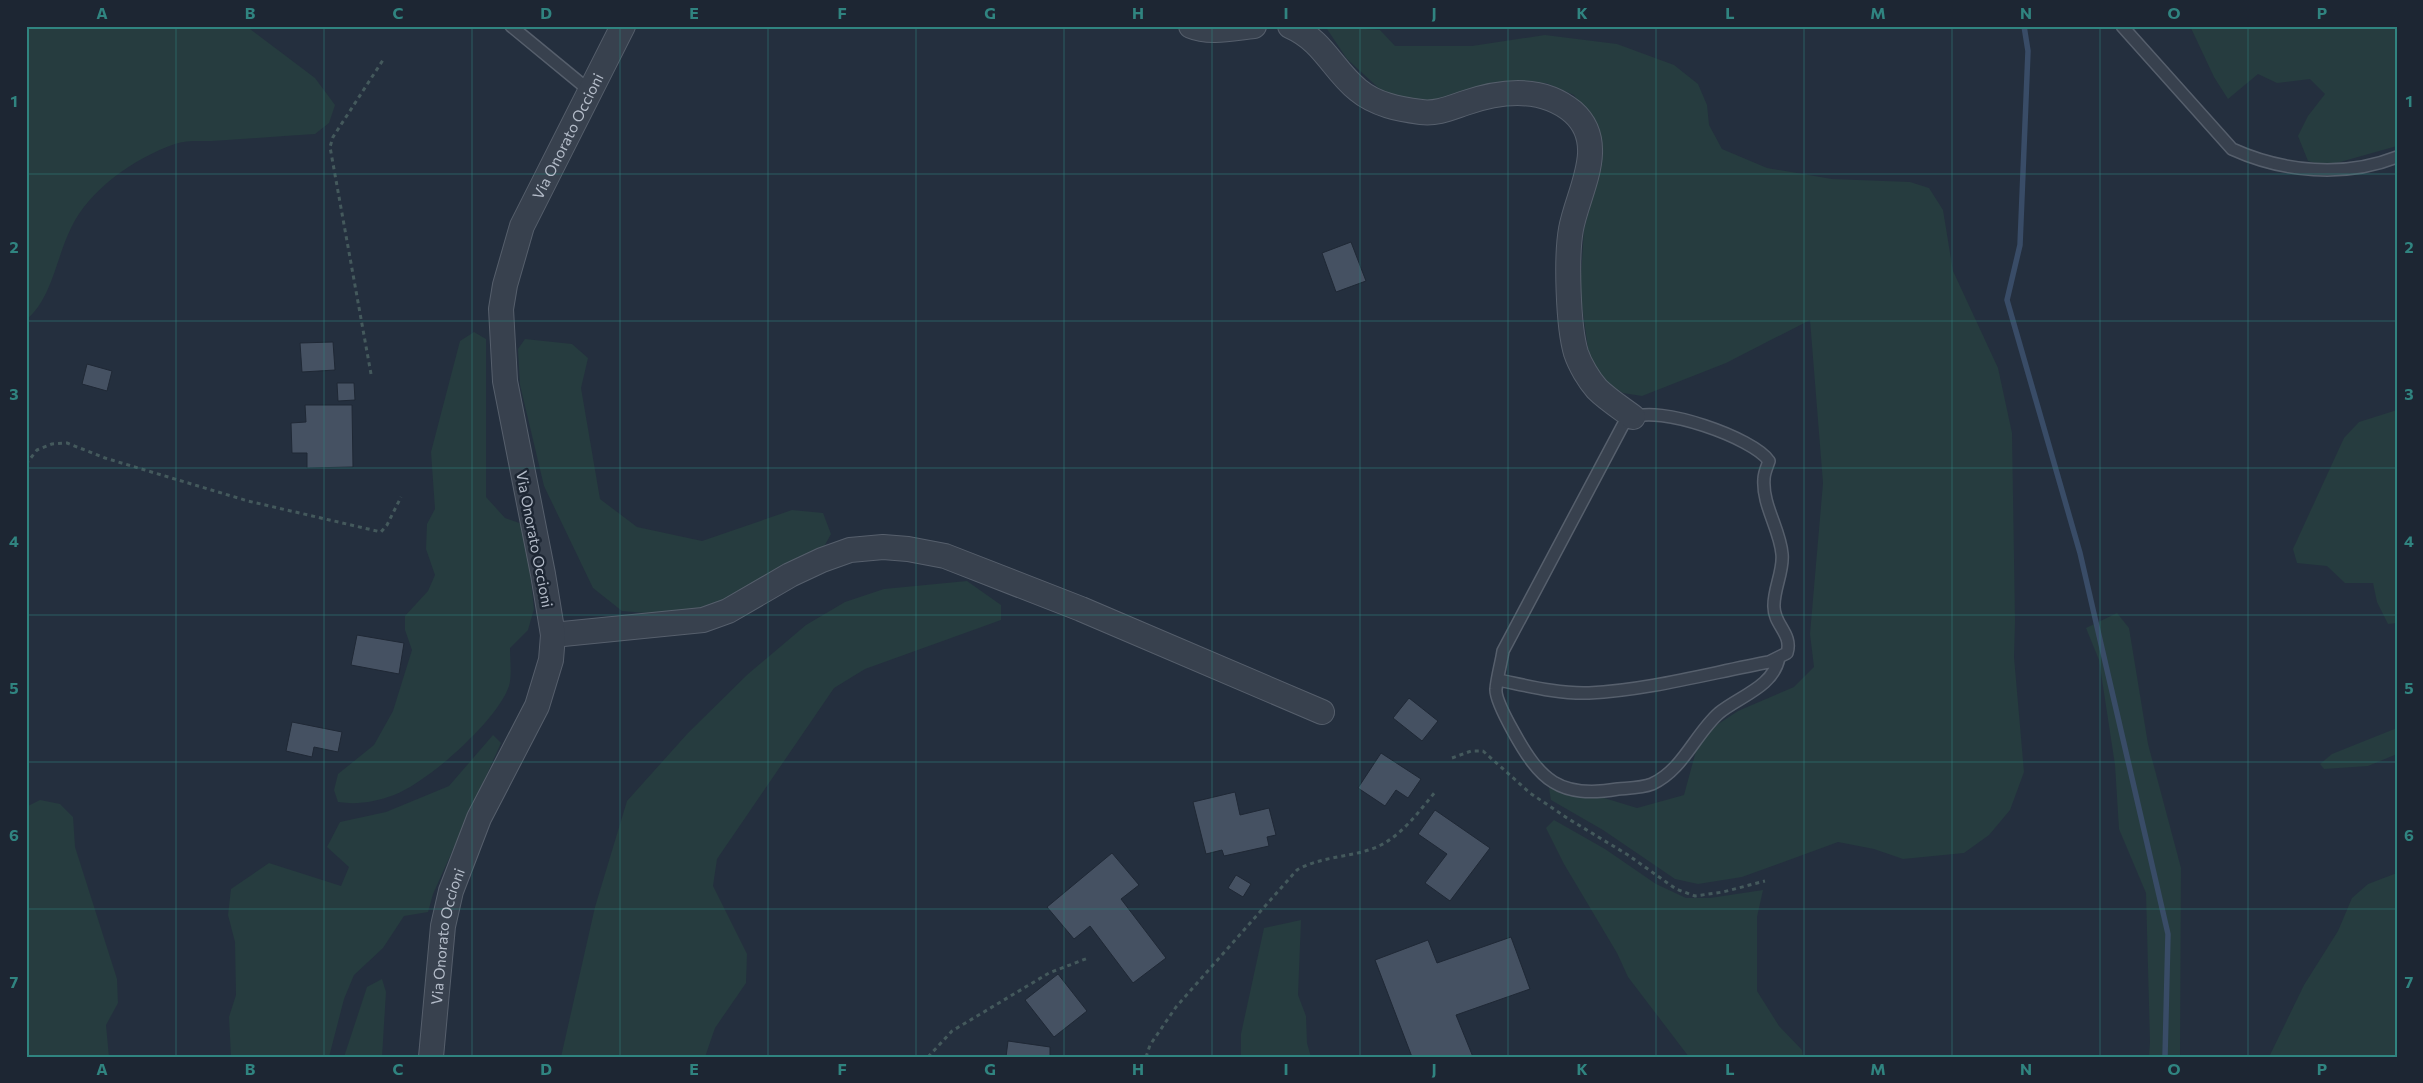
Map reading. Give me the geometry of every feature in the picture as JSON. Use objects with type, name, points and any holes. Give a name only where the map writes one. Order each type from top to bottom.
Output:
[{"type":"street","name":"Via Onorato Occioni","points":[[431,1057],[443,926],[451,891],[479,818],[537,706],[551,660],[553,635],[543,574],[505,381],[501,309],[510,262],[522,226],[623,26]]},
{"type":"street","points":[[1191,26],[1198,29],[1215,30],[1254,26]]},
{"type":"street","points":[[1290,26],[1311,39],[1325,51],[1358,90],[1388,106],[1423,112],[1441,111],[1495,94],[1529,93],[1550,99],[1564,106],[1583,123],[1591,148],[1588,170],[1571,229],[1569,257],[1573,340],[1577,355],[1597,389],[1633,417]]},
{"type":"street","points":[[553,635],[703,620],[728,611],[790,575],[843,552],[883,547],[908,549],[945,556],[1081,609],[1322,712]]},
{"type":"lane","points":[[511,26],[590,91]]},
{"type":"lane","points":[[2122,26],[2232,149],[2255,159],[2294,168],[2322,170],[2362,167],[2397,157]]},
{"type":"lane","points":[[1499,680],[1542,689],[1588,693],[1637,687],[1779,658],[1786,653],[1789,646],[1787,636],[1773,608],[1782,556],[1779,537],[1765,497],[1764,479],[1769,461],[1765,454],[1727,434],[1683,418],[1656,415],[1633,417],[1623,425],[1503,651],[1496,690],[1507,719],[1530,761],[1542,774],[1560,787],[1586,792],[1608,791],[1651,784],[1671,772],[1707,724],[1774,673],[1779,658]]},
{"type":"path","points":[[371,374],[330,147],[333,137],[383,60]]},
{"type":"path","points":[[26,464],[37,450],[52,444],[67,443],[105,458],[248,501],[381,532],[387,525],[401,497]]},
{"type":"path","points":[[1452,758],[1470,751],[1483,751],[1530,793],[1628,855],[1676,889],[1694,896],[1722,892],[1765,881]]},
{"type":"path","points":[[1146,1057],[1150,1045],[1176,1007],[1297,870],[1311,862],[1381,845],[1404,829],[1436,792]]},
{"type":"path","points":[[928,1057],[952,1031],[1049,973],[1088,958]]},
{"type":"green space","points":[[26,26],[246,26],[315,78],[335,105],[329,123],[315,134],[183,142],[159,150],[114,177],[101,188],[79,214],[66,240],[48,290],[35,311],[26,320]]},
{"type":"green space","points":[[1325,26],[1380,30],[1395,46],[1472,46],[1545,35],[1617,44],[1674,65],[1698,84],[1707,105],[1709,125],[1722,149],[1767,168],[1832,179],[1910,182],[1929,188],[1943,210],[1953,271],[1998,368],[2012,433],[2014,657],[2024,772],[2010,810],[1989,835],[1964,853],[1903,859],[1874,849],[1838,842],[1742,877],[1698,884],[1675,879],[1603,830],[1551,800],[1549,788],[1601,797],[1637,808],[1684,795],[1700,736],[1738,711],[1794,687],[1814,667],[1810,634],[1823,483],[1810,320],[1726,363],[1642,396],[1623,393],[1602,380],[1589,356],[1580,291],[1584,229],[1601,166],[1597,128],[1574,95],[1546,83],[1498,85],[1452,100],[1421,102],[1384,93],[1347,59]]},
{"type":"green space","points":[[2190,26],[2397,26],[2397,146],[2326,166],[2308,161],[2298,136],[2308,116],[2325,94],[2310,79],[2277,83],[2258,74],[2228,99],[2214,77]]},
{"type":"green space","points":[[474,332],[486,339],[486,497],[505,518],[525,525],[534,609],[528,630],[510,648],[510,682],[502,700],[491,716],[460,749],[425,777],[394,795],[366,802],[338,802],[334,790],[338,774],[374,745],[393,711],[412,650],[405,630],[405,616],[428,591],[435,575],[426,549],[427,524],[435,509],[431,452],[460,341]]},
{"type":"green space","points":[[525,339],[572,344],[588,358],[581,388],[600,499],[637,527],[702,541],[792,510],[823,513],[831,534],[821,552],[715,609],[683,616],[622,611],[593,588],[544,486],[520,385],[518,349]]},
{"type":"green space","points":[[2397,410],[2397,623],[2388,624],[2377,602],[2373,583],[2345,583],[2327,566],[2297,563],[2293,549],[2344,438],[2359,422]]},
{"type":"green space","points":[[967,581],[1001,605],[1001,620],[865,669],[834,688],[717,859],[713,886],[747,954],[746,983],[715,1028],[705,1057],[561,1057],[595,907],[627,801],[688,733],[748,674],[806,625],[845,602],[884,589]]},
{"type":"green space","points":[[2117,613],[2129,628],[2148,744],[2181,868],[2180,1057],[2149,1057],[2146,893],[2119,829],[2115,765],[2099,660],[2086,628]]},
{"type":"green space","points":[[2397,728],[2397,754],[2368,766],[2324,769],[2320,764],[2332,754]]},
{"type":"green space","points":[[493,735],[501,743],[433,894],[428,912],[404,916],[383,948],[354,975],[344,999],[329,1057],[231,1057],[229,1017],[236,995],[235,942],[228,915],[231,889],[269,863],[341,886],[349,867],[327,847],[340,822],[386,812],[449,786]]},
{"type":"green space","points":[[40,800],[60,804],[73,817],[75,847],[117,979],[118,1003],[106,1025],[109,1057],[26,1057],[26,804],[28,806]]},
{"type":"green space","points":[[1554,820],[1605,849],[1656,884],[1686,898],[1710,898],[1763,890],[1757,917],[1757,991],[1779,1026],[1802,1050],[1803,1057],[1689,1057],[1628,977],[1617,953],[1564,864],[1546,828]]},
{"type":"green space","points":[[2397,873],[2397,1057],[2269,1057],[2304,985],[2338,931],[2352,898],[2368,884]]},
{"type":"green space","points":[[1301,920],[1298,995],[1306,1016],[1307,1043],[1311,1057],[1241,1057],[1241,1034],[1264,928]]},
{"type":"green space","points":[[382,979],[386,992],[382,1057],[344,1057],[367,987]]},
{"type":"building","points":[[1351,242],[1366,281],[1336,292],[1322,253]]},
{"type":"building","points":[[333,342],[335,370],[302,372],[300,343]]},
{"type":"building","points":[[87,364],[112,371],[107,391],[82,384]]},
{"type":"building","points":[[337,383],[354,383],[355,400],[338,401]]},
{"type":"building","points":[[305,405],[352,405],[353,467],[307,468],[307,453],[292,453],[291,423],[306,422]]},
{"type":"building","points":[[357,635],[404,643],[399,674],[351,665]]},
{"type":"building","points":[[1409,698],[1438,721],[1422,741],[1393,718]]},
{"type":"building","points":[[292,722],[342,732],[338,752],[314,747],[312,757],[286,751]]},
{"type":"building","points":[[1381,753],[1421,779],[1408,798],[1396,790],[1385,806],[1358,788]]},
{"type":"building","points":[[1235,792],[1240,815],[1269,808],[1276,835],[1267,837],[1269,846],[1224,856],[1222,850],[1206,854],[1193,802]]},
{"type":"building","points":[[1435,810],[1490,848],[1450,901],[1425,883],[1447,854],[1418,834]]},
{"type":"building","points":[[1112,853],[1139,885],[1121,899],[1166,958],[1133,983],[1090,926],[1074,939],[1047,907]]},
{"type":"building","points":[[1236,875],[1251,884],[1243,897],[1228,888]]},
{"type":"building","points":[[1511,937],[1530,989],[1456,1015],[1473,1057],[1412,1057],[1375,960],[1428,940],[1437,963]]},
{"type":"building","points":[[1058,974],[1087,1011],[1054,1037],[1025,1000]]},
{"type":"building","points":[[1008,1041],[1050,1047],[1050,1057],[1006,1057]]},
{"type":"waterway","points":[[2024,26],[2028,51],[2020,245],[2007,300],[2080,553],[2168,934],[2165,1057]]}]
